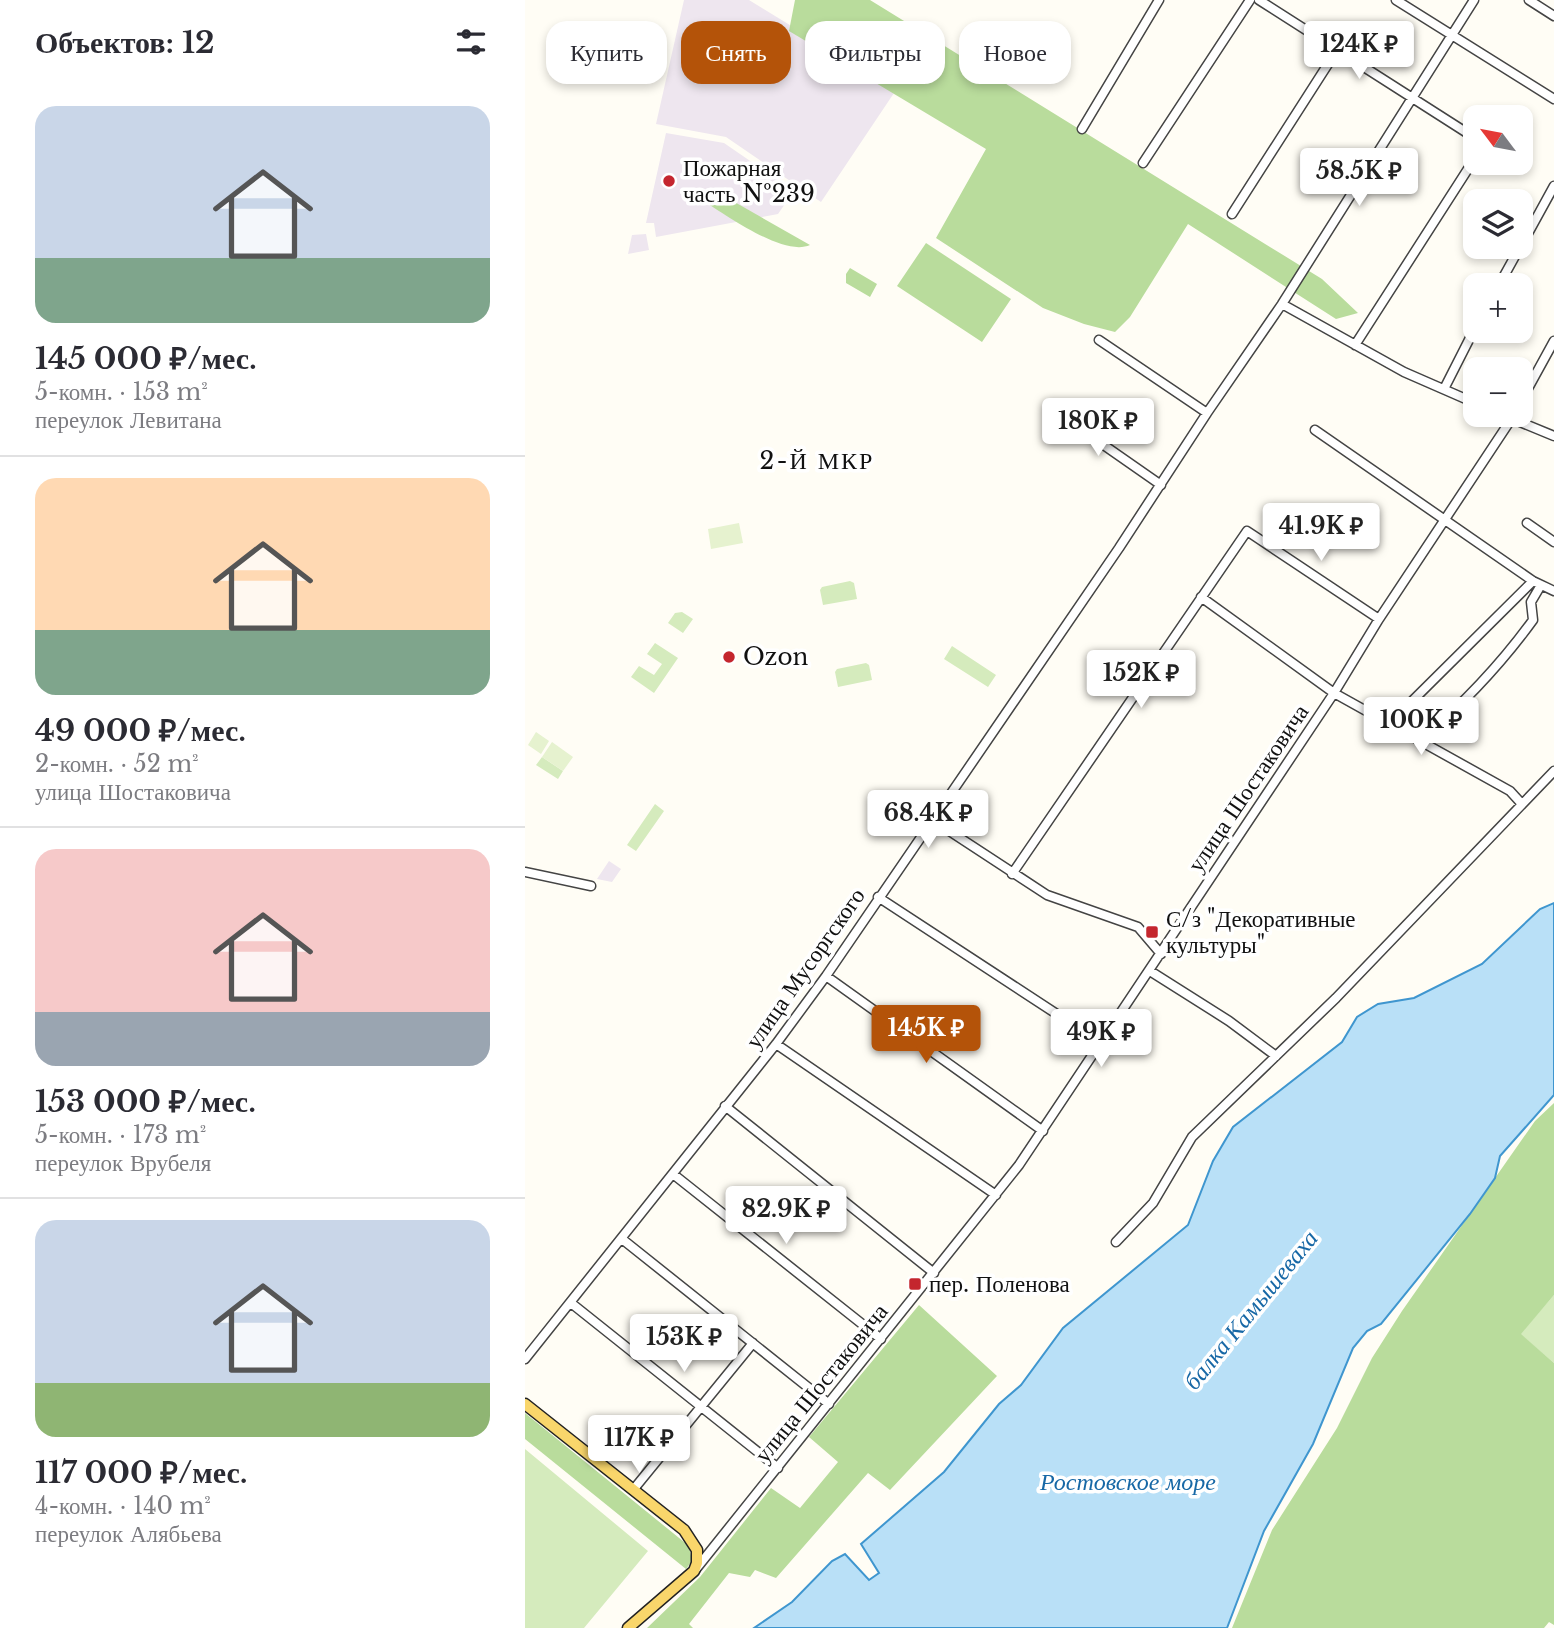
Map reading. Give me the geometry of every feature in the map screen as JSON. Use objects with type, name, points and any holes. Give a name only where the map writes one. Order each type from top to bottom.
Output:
[{"type":"main road","points":[[525,1404],[691,1538],[698,1556],[694,1571],[628,1628]]},
{"type":"street","points":[[1082,129],[1159,0]]},
{"type":"street","points":[[1143,163],[1250,0]]},
{"type":"street","points":[[1258,0],[1463,130]]},
{"type":"street","points":[[1396,0],[1554,99]]},
{"type":"street","name":"улица Мусоргского","points":[[525,1359],[776,1044],[825,976],[1282,304],[1474,0]]},
{"type":"street","points":[[1529,0],[1554,16]]},
{"type":"street","points":[[1232,214],[1337,50]]},
{"type":"street","points":[[1355,345],[1464,175]]},
{"type":"street","points":[[1533,224],[1554,186]]},
{"type":"street","points":[[1282,304],[1404,372],[1463,397]]},
{"type":"street","points":[[1099,340],[1207,413]]},
{"type":"street","points":[[1533,379],[1554,341]]},
{"type":"street","points":[[1444,389],[1467,343]]},
{"type":"street","points":[[1052,409],[1161,485]]},
{"type":"street","points":[[1533,426],[1554,436]]},
{"type":"street","name":"улица Шостаковича","points":[[694,1571],[996,1195],[1150,971],[1506,427]]},
{"type":"street","points":[[1315,430],[1444,521],[1537,583],[1554,591]]},
{"type":"street","points":[[1527,523],[1554,542]]},
{"type":"street","points":[[1012,874],[1247,531],[1379,619]]},
{"type":"street","points":[[1389,723],[1537,583]]},
{"type":"street","points":[[1421,740],[1446,718],[1515,645],[1533,620],[1531,602],[1537,583]]},
{"type":"street","points":[[1201,597],[1334,693],[1510,791],[1521,803]]},
{"type":"street","points":[[1117,1242],[1153,1203],[1192,1138],[1336,998],[1554,771]]},
{"type":"street","points":[[931,820],[1047,895],[1138,928],[1161,954]]},
{"type":"street","points":[[525,872],[591,886]]},
{"type":"street","points":[[878,897],[1101,1042]]},
{"type":"street","points":[[1150,971],[1229,1021],[1276,1056]]},
{"type":"street","points":[[825,976],[1042,1130]]},
{"type":"street","points":[[776,1044],[996,1195]]},
{"type":"street","points":[[725,1106],[934,1273]]},
{"type":"street","points":[[673,1174],[881,1339]]},
{"type":"street","points":[[622,1239],[829,1404]]},
{"type":"street","points":[[571,1303],[778,1468]]},
{"type":"street","points":[[633,1490],[753,1343]]},
{"type":"shaded area","points":[[684,0],[749,0],[783,21],[681,21],[681,84],[791,84],[791,26],[805,34],[805,84],[886,84],[896,90],[821,202],[726,137],[656,124]]},
{"type":"shaded area","points":[[666,133],[724,143],[794,191],[778,214],[656,237],[654,223],[646,223]]},
{"type":"shaded area","points":[[646,234],[649,250],[628,254],[632,235]]},
{"type":"shaded area","points":[[609,861],[621,869],[612,882],[597,879]]},
{"type":"green space","points":[[795,0],[870,0],[904,21],[805,21],[805,41],[791,32]]},
{"type":"green space","points":[[945,46],[959,55],[959,84],[1006,84],[1322,279],[1358,313],[1336,319],[1188,224],[1130,317],[1115,332],[1084,324],[1043,308],[936,238],[986,149],[877,84],[945,84]]},
{"type":"green space","points":[[710,188],[810,245],[785,245],[755,233],[703,201]]},
{"type":"green space","points":[[926,243],[1011,299],[982,342],[897,286]]},
{"type":"green space","points":[[850,268],[877,284],[870,297],[846,283],[846,274]]},
{"type":"green space","points":[[739,523],[743,543],[711,549],[708,529]]},
{"type":"green space","points":[[850,581],[854,583],[857,599],[823,605],[820,590],[822,587]]},
{"type":"green space","points":[[682,612],[693,619],[683,633],[668,623],[675,613]]},
{"type":"green space","points":[[655,643],[678,658],[654,693],[631,677],[639,666],[654,675],[662,664],[647,654]]},
{"type":"green space","points":[[952,646],[996,675],[988,687],[944,659]]},
{"type":"green space","points":[[866,663],[869,665],[872,680],[838,687],[835,672],[837,669]]},
{"type":"green space","points":[[536,732],[549,741],[541,754],[528,745]]},
{"type":"green space","points":[[552,742],[573,757],[563,771],[542,757]]},
{"type":"green space","points":[[542,757],[563,771],[558,779],[536,765]]},
{"type":"green space","points":[[655,804],[664,811],[636,851],[627,845]]},
{"type":"green space","points":[[1554,1103],[1554,1295],[1521,1334],[1554,1363],[1554,1625],[1549,1622],[1544,1628],[1232,1628],[1272,1530],[1337,1428],[1372,1358],[1535,1121]]},
{"type":"green space","points":[[1554,1295],[1554,1363],[1520,1334]]},
{"type":"green space","points":[[919,1305],[997,1376],[890,1490],[868,1473],[776,1578],[755,1570],[750,1577],[729,1573],[689,1624],[693,1628],[647,1628],[700,1577],[771,1488],[800,1508],[838,1462],[809,1437]]},
{"type":"green space","points":[[525,1413],[689,1546],[692,1561],[686,1569],[525,1439]]},
{"type":"green space","points":[[525,1449],[648,1551],[584,1628],[525,1628]]},
{"type":"water","name":"Ростовское море","points":[[1554,903],[1554,1095],[1500,1156],[1495,1178],[1470,1214],[1381,1324],[1367,1331],[1353,1348],[1313,1444],[1264,1531],[1227,1628],[754,1628],[792,1602],[832,1561],[845,1554],[869,1580],[879,1573],[861,1544],[944,1472],[999,1404],[1021,1385],[1063,1328],[1188,1225],[1213,1161],[1233,1127],[1342,1042],[1357,1017],[1378,1004],[1414,998],[1482,964],[1540,909]]},
{"type":"place","name":"Пожарная часть №239","points":[[669,181]]},
{"type":"place","name":"Ozon","points":[[729,657]]},
{"type":"place","name":"С/з \"Декоративные культуры\"","points":[[1152,932]]},
{"type":"place","name":"пер. Поленова","points":[[915,1284]]},
{"type":"district","name":"2-Й МКР","points":[[817,461]]},
{"type":"water label","name":"балка Камышеваха","points":[[1251,1310]]}]
